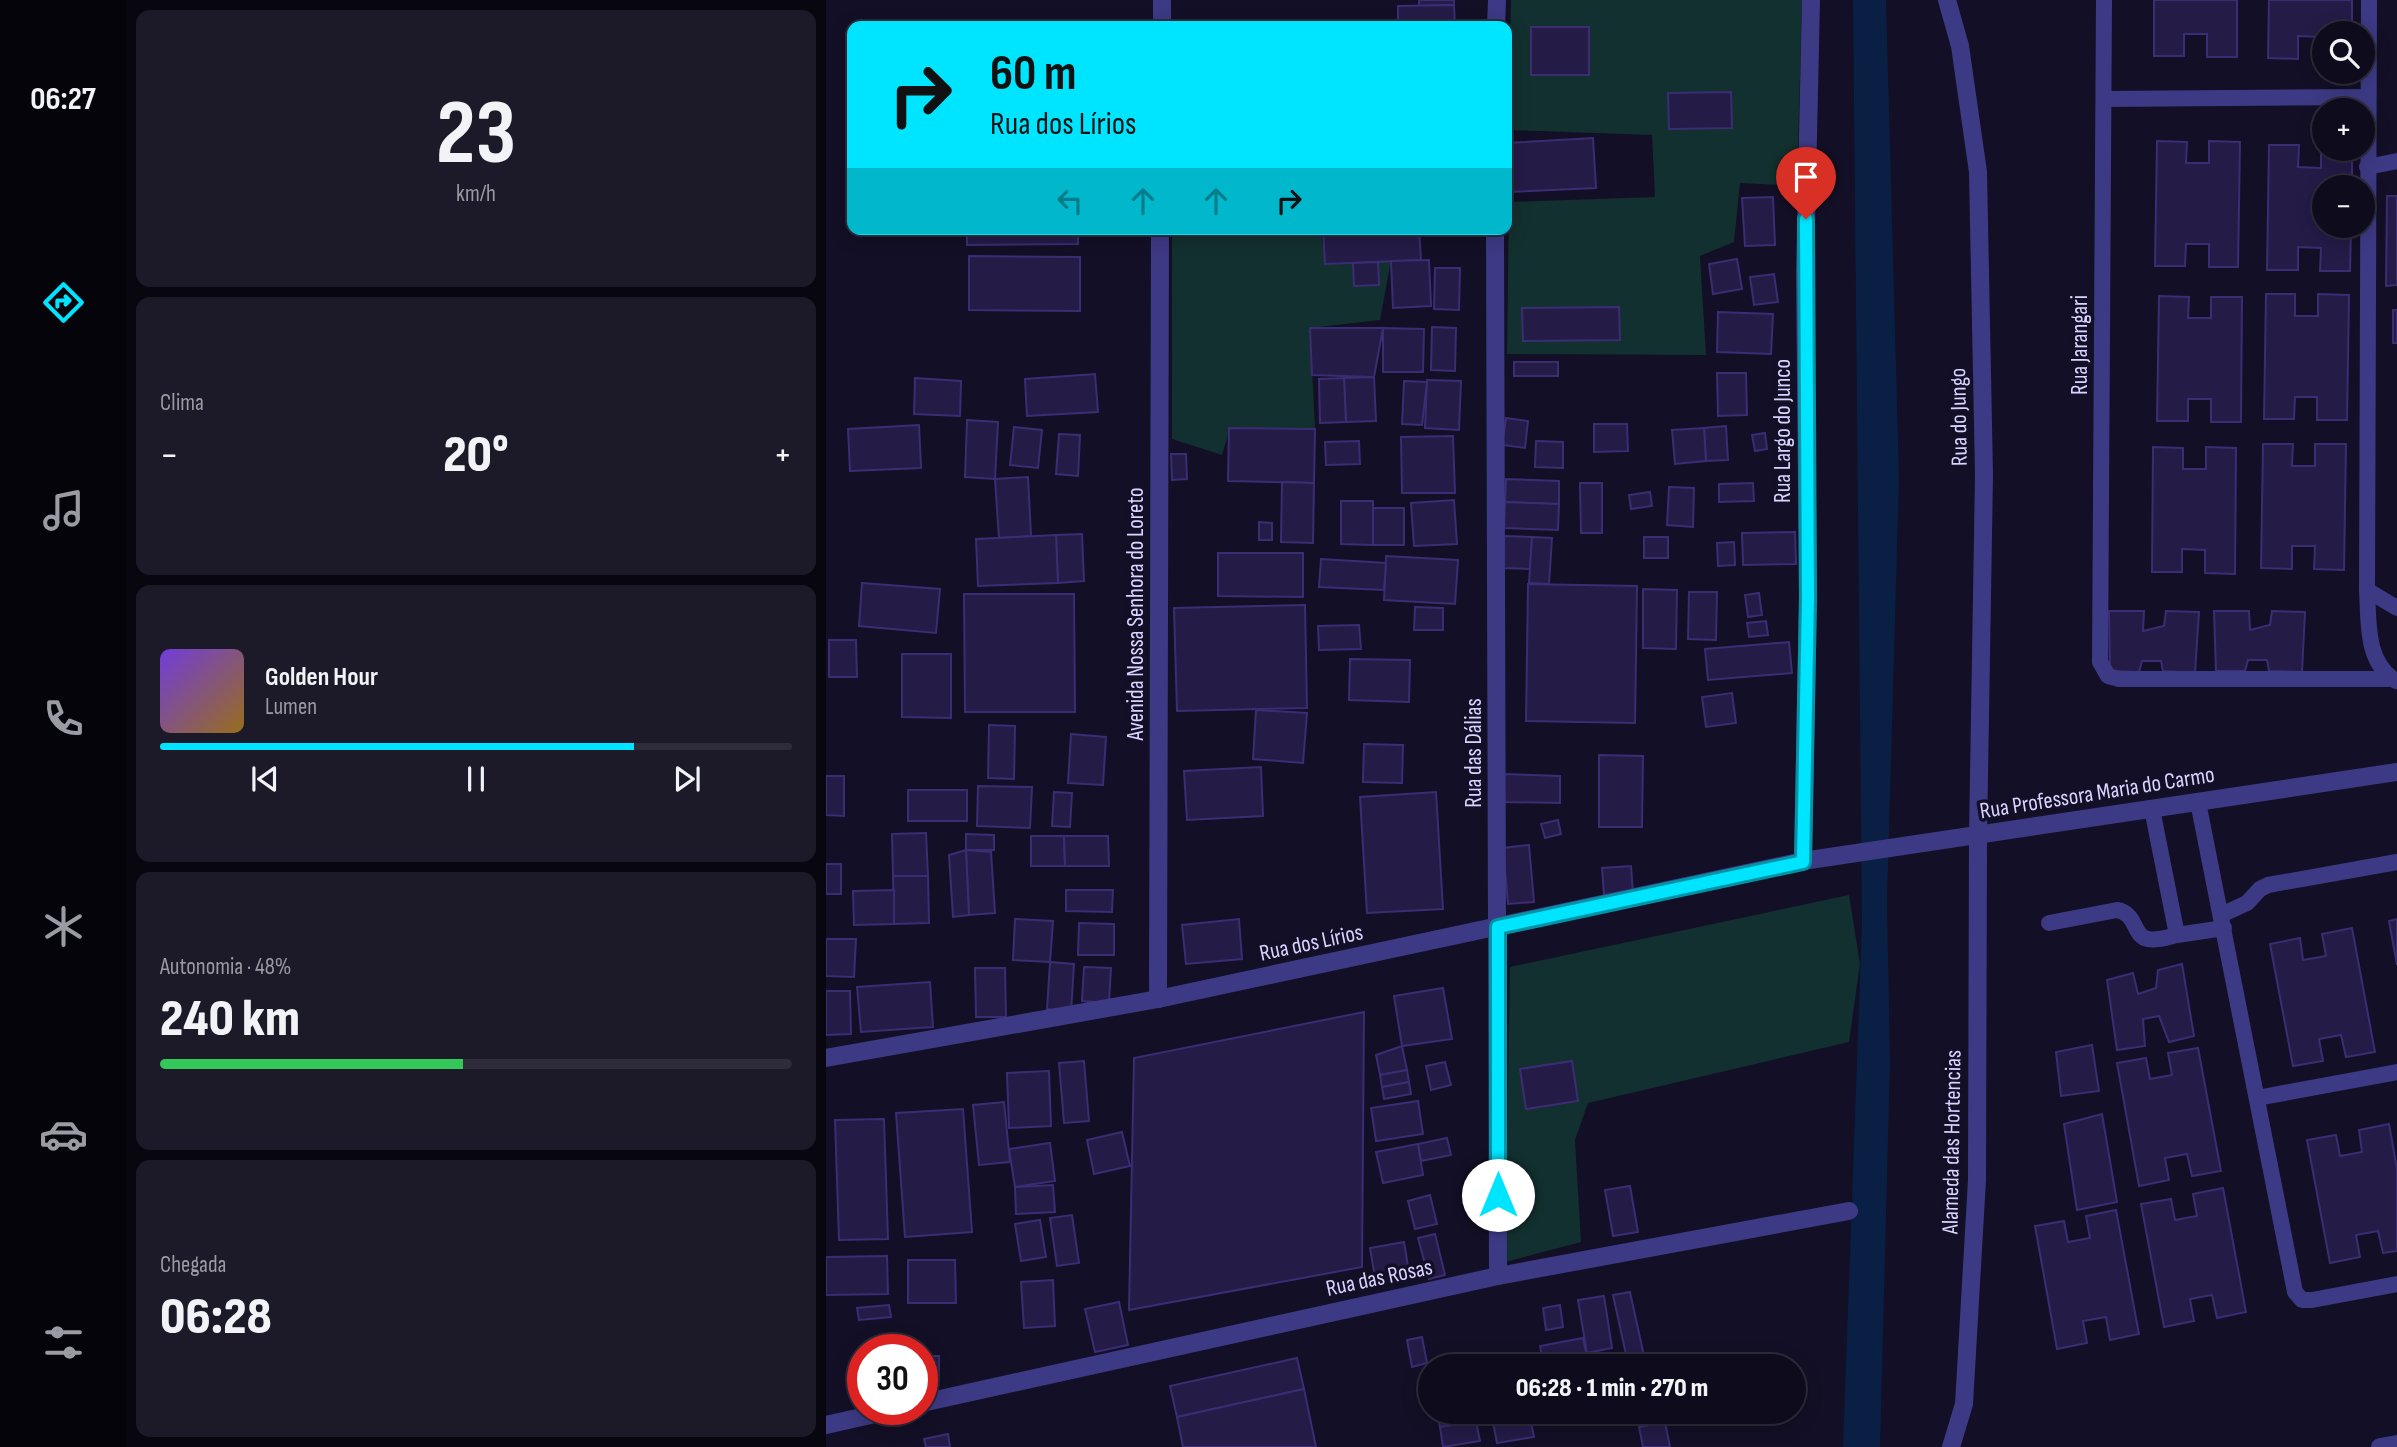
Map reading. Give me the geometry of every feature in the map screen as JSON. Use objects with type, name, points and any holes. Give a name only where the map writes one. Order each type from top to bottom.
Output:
[{"type":"street","points":[[1162,0],[1162,21]]},
{"type":"street","points":[[1496,21],[1497,0]]},
{"type":"street","name":"Rua Largo do Junco","points":[[1803,862],[1808,598],[1805,272],[1811,0]]},
{"type":"street","name":"Rua do Jungo","points":[[1947,0],[1960,46],[1978,172],[1984,475],[1978,835]]},
{"type":"street","name":"Avenida Nossa Senhora do Loreto","points":[[1158,999],[1160,235]]},
{"type":"street","name":"Rua das Dálias","points":[[1495,235],[1498,1276]]},
{"type":"street","name":"Rua Professora Maria do Carmo","points":[[1803,862],[2397,772]]},
{"type":"street","name":"Alameda das Hortencias","points":[[1951,1447],[1964,1404],[1978,1180],[1978,835]]},
{"type":"street","name":"Rua dos Lírios","points":[[826,1058],[1158,999],[1803,862]]},
{"type":"street","name":"Rua das Rosas","points":[[938,1399],[1498,1276],[1849,1211]]},
{"type":"street","points":[[826,1425],[847,1420]]},
{"type":"street","points":[[2380,1447],[2397,1444]]},
{"type":"lane","name":"Rua Jarangari","points":[[2104,0],[2100,662],[2108,676],[2119,679],[2394,680]]},
{"type":"lane","points":[[2369,0],[2367,590],[2370,643],[2378,665],[2394,680]]},
{"type":"lane","points":[[2104,99],[2368,97]]},
{"type":"lane","points":[[2368,167],[2397,161]]},
{"type":"lane","points":[[2367,590],[2397,608]]},
{"type":"lane","points":[[2198,802],[2295,1292],[2302,1300],[2312,1300],[2397,1284]]},
{"type":"lane","points":[[2152,809],[2177,936]]},
{"type":"lane","points":[[2049,923],[2124,911],[2130,916],[2141,936],[2148,940],[2177,936],[2222,921],[2268,885],[2397,862]]},
{"type":"lane","points":[[2257,1098],[2397,1072]]},
{"type":"green space","points":[[1511,0],[1802,0],[1797,186],[1740,183],[1734,242],[1700,256],[1706,355],[1507,354],[1509,235],[1512,235],[1512,202],[1655,197],[1652,135],[1512,130]]},
{"type":"green space","points":[[1172,235],[1321,235],[1326,264],[1391,261],[1380,320],[1310,328],[1315,429],[1230,428],[1222,455],[1172,439]]},
{"type":"green space","points":[[1849,895],[1860,964],[1849,1042],[1588,1103],[1575,1140],[1581,1242],[1505,1262],[1510,967]]},
{"type":"water","points":[[1853,0],[1886,0],[1899,478],[1887,901],[1890,1062],[1880,1447],[1843,1447],[1862,923]]},
{"type":"building","points":[[1419,0],[1454,0],[1454,5],[1419,6]]},
{"type":"building","points":[[2154,0],[2237,0],[2237,57],[2207,57],[2207,34],[2184,34],[2184,56],[2154,56]]},
{"type":"building","points":[[2269,0],[2352,0],[2352,21],[2312,21],[2312,37],[2298,36],[2298,59],[2268,58]]},
{"type":"building","points":[[1454,5],[1455,21],[1398,21],[1398,6]]},
{"type":"building","points":[[1531,27],[1589,27],[1589,75],[1531,75]]},
{"type":"building","points":[[1731,92],[1732,128],[1669,129],[1668,93]]},
{"type":"building","points":[[1593,138],[1596,188],[1512,192],[1512,143]]},
{"type":"building","points":[[2157,141],[2187,142],[2186,163],[2209,163],[2209,141],[2240,142],[2238,267],[2209,267],[2209,244],[2186,244],[2185,266],[2155,266]]},
{"type":"building","points":[[2269,145],[2299,145],[2298,167],[2321,168],[2321,161],[2352,161],[2352,175],[2312,175],[2312,238],[2351,238],[2350,271],[2320,271],[2321,248],[2298,247],[2298,270],[2267,270]]},
{"type":"building","points":[[2387,196],[2397,196],[2397,285],[2386,286]]},
{"type":"building","points":[[1773,197],[1775,245],[1745,246],[1742,198]]},
{"type":"building","points":[[967,235],[1078,235],[1078,244],[967,245]]},
{"type":"building","points":[[1323,235],[1419,235],[1421,260],[1325,264]]},
{"type":"building","points":[[969,256],[1080,257],[1080,311],[969,310]]},
{"type":"building","points":[[1737,259],[1742,289],[1713,294],[1709,264]]},
{"type":"building","points":[[1429,260],[1431,306],[1393,308],[1391,261]]},
{"type":"building","points":[[1378,262],[1379,285],[1354,286],[1353,263]]},
{"type":"building","points":[[1435,268],[1460,268],[1459,310],[1434,309]]},
{"type":"building","points":[[1774,274],[1778,302],[1754,305],[1750,277]]},
{"type":"building","points":[[2266,294],[2295,294],[2295,316],[2318,316],[2318,294],[2349,295],[2347,420],[2317,420],[2317,397],[2295,397],[2294,419],[2264,419]]},
{"type":"building","points":[[2159,296],[2189,297],[2188,318],[2211,318],[2211,297],[2242,297],[2241,422],[2211,422],[2211,399],[2188,399],[2188,421],[2157,421]]},
{"type":"building","points":[[1619,307],[1620,340],[1523,341],[1522,308]]},
{"type":"building","points":[[2393,310],[2397,310],[2397,343],[2393,343]]},
{"type":"building","points":[[1718,312],[1773,314],[1771,354],[1717,352]]},
{"type":"building","points":[[1432,327],[1456,328],[1455,371],[1431,370]]},
{"type":"building","points":[[1310,328],[1383,328],[1374,377],[1312,375]]},
{"type":"building","points":[[1383,328],[1424,329],[1423,372],[1383,372]]},
{"type":"building","points":[[1514,362],[1558,362],[1558,376],[1514,376]]},
{"type":"building","points":[[1717,373],[1746,373],[1747,415],[1718,416]]},
{"type":"building","points":[[1095,374],[1098,412],[1027,416],[1025,379]]},
{"type":"building","points":[[1374,377],[1376,421],[1346,422],[1344,378]]},
{"type":"building","points":[[915,378],[961,381],[960,416],[914,414]]},
{"type":"building","points":[[1344,378],[1346,422],[1320,423],[1319,379]]},
{"type":"building","points":[[1427,380],[1461,381],[1459,430],[1425,428]]},
{"type":"building","points":[[1404,381],[1427,382],[1422,425],[1402,424]]},
{"type":"building","points":[[1506,418],[1528,421],[1525,448],[1502,445]]},
{"type":"building","points":[[967,420],[998,422],[995,479],[965,477]]},
{"type":"building","points":[[1594,424],[1627,424],[1628,451],[1594,452]]},
{"type":"building","points":[[919,425],[921,468],[850,471],[848,429]]},
{"type":"building","points":[[1726,426],[1728,460],[1706,461],[1704,428]]},
{"type":"building","points":[[1014,427],[1042,430],[1038,468],[1010,465]]},
{"type":"building","points":[[1229,428],[1315,429],[1314,483],[1228,481]]},
{"type":"building","points":[[1704,428],[1706,461],[1675,464],[1672,430]]},
{"type":"building","points":[[1765,433],[1767,449],[1755,451],[1752,435]]},
{"type":"building","points":[[1059,434],[1080,435],[1078,476],[1056,474]]},
{"type":"building","points":[[1453,436],[1455,493],[1402,493],[1401,437]]},
{"type":"building","points":[[1359,441],[1360,464],[1326,465],[1325,442]]},
{"type":"building","points":[[1536,441],[1563,442],[1563,468],[1535,467]]},
{"type":"building","points":[[2263,444],[2293,444],[2292,466],[2315,466],[2315,444],[2346,444],[2344,570],[2314,569],[2315,546],[2292,546],[2292,569],[2261,568]]},
{"type":"building","points":[[2153,447],[2183,448],[2183,469],[2206,469],[2206,447],[2236,448],[2235,574],[2205,573],[2205,550],[2182,549],[2182,572],[2152,572]]},
{"type":"building","points":[[1171,454],[1186,454],[1187,479],[1172,480]]},
{"type":"building","points":[[1028,477],[1031,536],[999,538],[995,479]]},
{"type":"building","points":[[1506,479],[1559,481],[1559,504],[1505,502]]},
{"type":"building","points":[[1282,482],[1314,483],[1313,543],[1281,542]]},
{"type":"building","points":[[1580,483],[1602,483],[1602,533],[1581,533]]},
{"type":"building","points":[[1753,483],[1754,501],[1719,502],[1719,484]]},
{"type":"building","points":[[1669,487],[1694,488],[1693,527],[1667,525]]},
{"type":"building","points":[[1650,492],[1652,506],[1631,509],[1629,495]]},
{"type":"building","points":[[1454,500],[1457,544],[1414,546],[1411,503]]},
{"type":"building","points":[[1341,501],[1373,501],[1373,545],[1341,544]]},
{"type":"building","points":[[1505,502],[1559,504],[1558,530],[1504,528]]},
{"type":"building","points":[[1373,508],[1404,508],[1404,545],[1373,545]]},
{"type":"building","points":[[1259,522],[1272,523],[1272,540],[1259,540]]},
{"type":"building","points":[[1795,532],[1796,564],[1743,565],[1742,533]]},
{"type":"building","points":[[1082,534],[1084,581],[1058,583],[1056,535]]},
{"type":"building","points":[[1056,535],[1058,583],[978,586],[976,539]]},
{"type":"building","points":[[1504,536],[1532,537],[1530,569],[1502,568]]},
{"type":"building","points":[[1532,537],[1552,538],[1549,584],[1529,583]]},
{"type":"building","points":[[1644,537],[1668,537],[1668,558],[1644,558]]},
{"type":"building","points":[[1734,542],[1735,565],[1718,566],[1717,543]]},
{"type":"building","points":[[1218,553],[1303,553],[1303,597],[1218,596]]},
{"type":"building","points":[[1386,556],[1458,560],[1455,604],[1384,600]]},
{"type":"building","points":[[1321,559],[1386,563],[1384,590],[1319,587]]},
{"type":"building","points":[[862,583],[940,589],[936,633],[859,626]]},
{"type":"building","points":[[1528,584],[1637,586],[1635,723],[1526,721]]},
{"type":"building","points":[[1643,589],[1677,590],[1676,649],[1643,648]]},
{"type":"building","points":[[1689,592],[1717,592],[1716,640],[1688,639]]},
{"type":"building","points":[[1759,593],[1762,615],[1748,617],[1745,595]]},
{"type":"building","points":[[964,594],[1074,594],[1075,712],[965,712]]},
{"type":"building","points":[[1305,605],[1307,708],[1177,711],[1174,608]]},
{"type":"building","points":[[1415,607],[1443,608],[1443,630],[1414,630]]},
{"type":"building","points":[[2109,611],[2144,611],[2143,631],[2164,626],[2166,611],[2199,612],[2195,673],[2163,671],[2161,661],[2142,661],[2139,672],[2110,671]]},
{"type":"building","points":[[2214,611],[2249,611],[2250,630],[2270,625],[2272,611],[2305,612],[2302,672],[2269,671],[2267,660],[2248,660],[2245,671],[2216,671]]},
{"type":"building","points":[[1766,621],[1768,635],[1749,637],[1747,623]]},
{"type":"building","points":[[1359,625],[1361,649],[1319,650],[1318,626]]},
{"type":"building","points":[[829,640],[856,640],[857,677],[829,677]]},
{"type":"building","points":[[1789,642],[1792,673],[1708,680],[1705,649]]},
{"type":"building","points":[[902,654],[951,654],[951,718],[902,717]]},
{"type":"building","points":[[1350,659],[1410,660],[1409,702],[1349,700]]},
{"type":"building","points":[[1732,693],[1736,723],[1706,727],[1702,697]]},
{"type":"building","points":[[1256,710],[1307,713],[1303,763],[1253,759]]},
{"type":"building","points":[[989,725],[1015,726],[1014,779],[988,778]]},
{"type":"building","points":[[1071,734],[1106,737],[1103,785],[1068,783]]},
{"type":"building","points":[[1364,744],[1403,745],[1402,783],[1363,782]]},
{"type":"building","points":[[1599,755],[1643,756],[1642,827],[1599,827]]},
{"type":"building","points":[[1261,767],[1263,816],[1187,820],[1184,771]]},
{"type":"building","points":[[1504,774],[1560,776],[1560,803],[1503,802]]},
{"type":"building","points":[[826,776],[844,776],[844,816],[826,815]]},
{"type":"building","points":[[978,786],[1032,787],[1030,828],[977,826]]},
{"type":"building","points":[[908,790],[967,790],[967,821],[908,821]]},
{"type":"building","points":[[1054,792],[1072,793],[1070,827],[1052,826]]},
{"type":"building","points":[[1436,792],[1443,909],[1367,913],[1360,797]]},
{"type":"building","points":[[1558,820],[1561,834],[1545,838],[1541,824]]},
{"type":"building","points":[[926,833],[928,876],[893,876],[892,834]]},
{"type":"building","points":[[966,834],[994,835],[994,850],[966,850]]},
{"type":"building","points":[[1031,836],[1064,836],[1065,866],[1031,866]]},
{"type":"building","points":[[1064,836],[1108,836],[1109,866],[1065,866]]},
{"type":"building","points":[[1529,845],[1534,902],[1508,904],[1503,848]]},
{"type":"building","points":[[966,850],[991,852],[995,913],[969,915]]},
{"type":"building","points":[[966,850],[969,915],[953,917],[949,855]]},
{"type":"building","points":[[826,864],[841,864],[841,894],[826,894]]},
{"type":"building","points":[[1631,866],[1633,893],[1604,895],[1602,868]]},
{"type":"building","points":[[893,876],[928,876],[929,923],[894,924]]},
{"type":"building","points":[[894,890],[894,924],[854,925],[853,891]]},
{"type":"building","points":[[1066,890],[1113,890],[1112,912],[1066,911]]},
{"type":"building","points":[[1015,919],[1053,921],[1050,962],[1013,960]]},
{"type":"building","points":[[1239,919],[1242,959],[1186,964],[1182,925]]},
{"type":"building","points":[[2397,919],[2397,965],[2389,921]]},
{"type":"building","points":[[1079,923],[1114,924],[1114,955],[1078,955]]},
{"type":"building","points":[[2352,928],[2375,1052],[2346,1057],[2341,1035],[2319,1039],[2323,1061],[2293,1066],[2270,944],[2300,938],[2303,960],[2326,956],[2322,934]]},
{"type":"building","points":[[826,939],[856,939],[854,977],[826,976]]},
{"type":"building","points":[[1050,962],[1074,964],[1071,1012],[1047,1009]]},
{"type":"building","points":[[2182,964],[2194,1036],[2169,1042],[2159,1016],[2143,1019],[2145,1046],[2117,1050],[2107,980],[2133,973],[2138,994],[2156,988],[2158,970]]},
{"type":"building","points":[[1084,967],[1111,968],[1109,1003],[1082,1001]]},
{"type":"building","points":[[975,968],[1005,968],[1006,1017],[976,1017]]},
{"type":"building","points":[[930,982],[933,1027],[861,1032],[857,987]]},
{"type":"building","points":[[1443,988],[1452,1039],[1402,1046],[1394,996]]},
{"type":"building","points":[[826,991],[850,991],[851,1034],[826,1035]]},
{"type":"building","points":[[1364,1012],[1362,1267],[1129,1310],[1134,1058]]},
{"type":"building","points":[[2092,1045],[2099,1091],[2061,1096],[2056,1052]]},
{"type":"building","points":[[1402,1046],[1407,1070],[1380,1075],[1376,1055]]},
{"type":"building","points":[[2198,1048],[2221,1171],[2192,1176],[2187,1154],[2165,1158],[2169,1180],[2139,1186],[2117,1063],[2146,1058],[2150,1079],[2172,1075],[2168,1053]]},
{"type":"building","points":[[1084,1061],[1089,1121],[1064,1123],[1059,1063]]},
{"type":"building","points":[[1572,1061],[1578,1101],[1526,1109],[1520,1069]]},
{"type":"building","points":[[1445,1062],[1451,1085],[1431,1090],[1426,1066]]},
{"type":"building","points":[[1407,1070],[1409,1082],[1382,1087],[1380,1075]]},
{"type":"building","points":[[1049,1071],[1051,1126],[1009,1128],[1007,1073]]},
{"type":"building","points":[[1409,1082],[1411,1094],[1384,1099],[1382,1087]]},
{"type":"building","points":[[1418,1101],[1423,1134],[1376,1141],[1371,1108]]},
{"type":"building","points":[[1004,1102],[1010,1162],[979,1165],[973,1105]]},
{"type":"building","points":[[963,1109],[972,1232],[905,1237],[896,1113]]},
{"type":"building","points":[[2102,1114],[2117,1202],[2077,1210],[2064,1124]]},
{"type":"building","points":[[884,1119],[888,1239],[839,1240],[835,1120]]},
{"type":"building","points":[[2389,1124],[2397,1169],[2397,1251],[2383,1253],[2378,1231],[2356,1235],[2360,1257],[2330,1263],[2307,1140],[2336,1135],[2340,1156],[2362,1152],[2359,1130]]},
{"type":"building","points":[[1122,1132],[1130,1166],[1094,1174],[1087,1140]]},
{"type":"building","points":[[1447,1138],[1451,1155],[1421,1161],[1418,1144]]},
{"type":"building","points":[[1050,1143],[1055,1181],[1015,1187],[1009,1149]]},
{"type":"building","points":[[1418,1144],[1423,1175],[1383,1183],[1376,1152]]},
{"type":"building","points":[[1053,1185],[1055,1212],[1016,1214],[1015,1187]]},
{"type":"building","points":[[1630,1186],[1638,1232],[1613,1236],[1605,1190]]},
{"type":"building","points":[[2223,1188],[2246,1312],[2217,1318],[2212,1295],[2190,1299],[2194,1321],[2164,1327],[2141,1204],[2171,1199],[2175,1220],[2197,1216],[2193,1194]]},
{"type":"building","points":[[1430,1195],[1437,1224],[1415,1229],[1408,1201]]},
{"type":"building","points":[[2116,1210],[2139,1334],[2110,1340],[2106,1317],[2083,1321],[2087,1343],[2057,1349],[2035,1226],[2064,1221],[2068,1242],[2090,1238],[2086,1216]]},
{"type":"building","points":[[1072,1215],[1079,1263],[1057,1266],[1050,1218]]},
{"type":"building","points":[[1040,1220],[1046,1257],[1021,1261],[1015,1224]]},
{"type":"building","points":[[1435,1234],[1445,1275],[1429,1279],[1418,1238]]},
{"type":"building","points":[[1404,1242],[1410,1278],[1376,1284],[1370,1248]]},
{"type":"building","points":[[887,1256],[888,1294],[826,1295],[826,1257]]},
{"type":"building","points":[[908,1260],[955,1260],[956,1303],[908,1303]]},
{"type":"building","points":[[1053,1280],[1055,1326],[1024,1328],[1021,1282]]},
{"type":"building","points":[[1630,1292],[1644,1354],[1626,1354],[1613,1295]]},
{"type":"building","points":[[1604,1296],[1612,1348],[1587,1353],[1578,1300]]},
{"type":"building","points":[[1119,1302],[1128,1345],[1095,1352],[1085,1309]]},
{"type":"building","points":[[889,1305],[891,1317],[859,1320],[857,1308]]},
{"type":"building","points":[[1560,1305],[1563,1327],[1546,1330],[1543,1308]]},
{"type":"building","points":[[1422,1337],[1425,1354],[1418,1354],[1418,1365],[1412,1367],[1407,1340]]},
{"type":"building","points":[[1583,1338],[1586,1354],[1542,1354],[1540,1346]]},
{"type":"building","points":[[1297,1358],[1304,1389],[1177,1417],[1170,1386]]},
{"type":"building","points":[[1304,1389],[1316,1447],[1183,1447],[1177,1417]]},
{"type":"building","points":[[1477,1424],[1480,1441],[1443,1447],[1440,1427]]},
{"type":"building","points":[[1493,1424],[1531,1424],[1534,1437],[1497,1443]]},
{"type":"building","points":[[1665,1424],[1670,1447],[1643,1447],[1639,1427]]},
{"type":"building","points":[[948,1434],[950,1447],[926,1447],[924,1439]]},
{"type":"route","points":[[1498,1195],[1498,927],[1803,862],[1808,598],[1806,219]]}]
